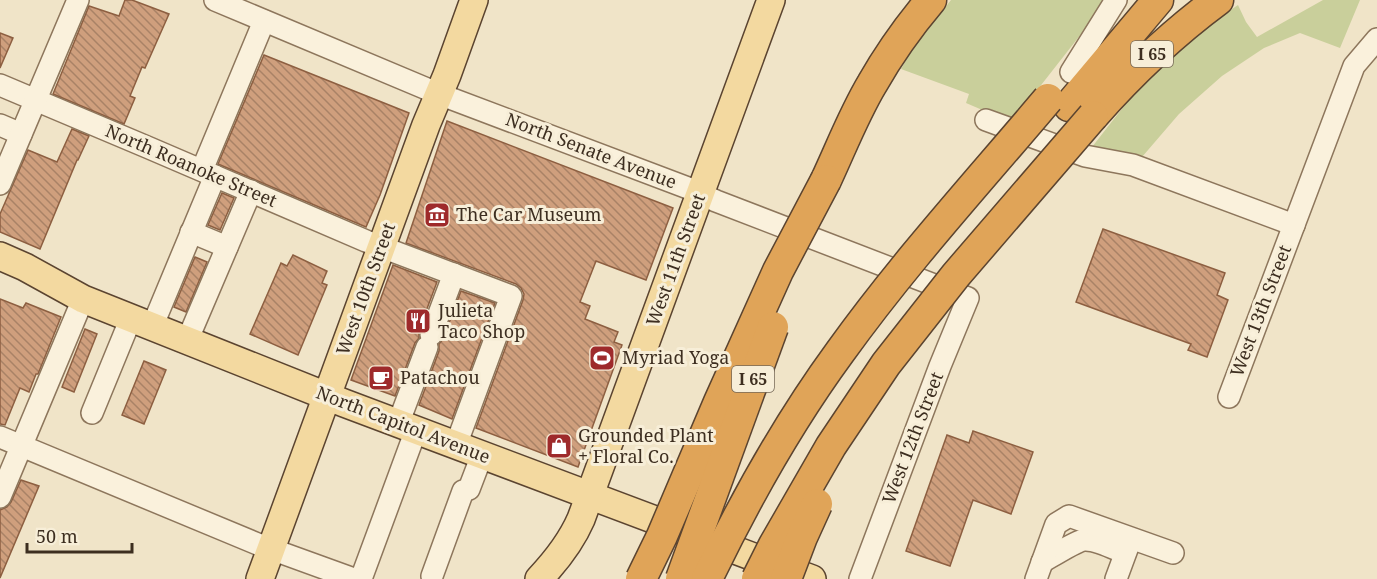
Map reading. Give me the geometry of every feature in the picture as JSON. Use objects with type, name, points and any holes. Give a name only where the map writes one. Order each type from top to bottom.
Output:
[{"type":"highway","name":"I 65","points":[[681,579],[826,180],[861,105],[887,59],[931,0]]},
{"type":"highway","points":[[707,579],[760,476],[839,354],[887,289],[1070,107],[1071,72],[1132,0]]},
{"type":"highway","points":[[727,579],[780,479],[860,356],[946,249],[1070,107],[1158,0]]},
{"type":"highway","name":"I 65","points":[[757,579],[831,446],[886,364],[956,275],[1070,107],[1119,87],[1172,36],[1218,0]]},
{"type":"highway","points":[[640,579],[662,536],[778,271],[826,180]]},
{"type":"highway","points":[[786,579],[811,517],[886,364]]},
{"type":"main road","name":"West 10th Street","points":[[260,579],[474,0]]},
{"type":"main road","name":"West 11th Street","points":[[539,579],[559,556],[574,533],[589,496],[771,0]]},
{"type":"main road","name":"North Capitol Avenue","points":[[0,256],[83,299],[187,341],[470,451],[812,579]]},
{"type":"street","points":[[0,184],[78,0]]},
{"type":"street","name":"North Senate Avenue","points":[[215,0],[439,94],[968,298]]},
{"type":"street","points":[[1071,72],[1116,0]]},
{"type":"street","points":[[92,413],[191,232],[208,173],[264,21]]},
{"type":"street","name":"West 13th Street","points":[[1229,397],[1354,66],[1377,39]]},
{"type":"street","name":"North Roanoke Street","points":[[0,86],[366,241],[511,296],[470,451]]},
{"type":"street","points":[[986,120],[1085,156],[1133,165],[1294,225]]},
{"type":"street","points":[[0,125],[21,134]]},
{"type":"street","points":[[187,341],[251,191]]},
{"type":"street","points":[[191,232],[227,247]]},
{"type":"street","points":[[361,579],[407,427],[429,341],[454,274]]},
{"type":"street","name":"West 12th Street","points":[[860,579],[968,298]]},
{"type":"street","points":[[0,497],[83,299]]},
{"type":"street","points":[[0,437],[354,579]]},
{"type":"street","points":[[432,576],[463,492],[469,489],[470,451]]},
{"type":"street","points":[[1039,571],[1056,524],[1069,516],[1128,545]]},
{"type":"street","points":[[1039,571],[1060,551],[1084,540],[1173,553]]},
{"type":"street","points":[[1116,579],[1128,545]]},
{"type":"green space","points":[[951,0],[1105,0],[1020,112],[1008,121],[966,103],[969,94],[901,69],[913,48]]},
{"type":"green space","points":[[1323,0],[1360,0],[1340,48],[1300,33],[1264,48],[1222,76],[1179,114],[1142,157],[1092,147],[1128,101],[1162,65],[1193,38],[1238,5],[1246,22],[1257,37]]},
{"type":"building","points":[[125,0],[132,0],[169,14],[130,96],[135,98],[124,124],[53,94],[89,6],[119,16]]},
{"type":"building","points":[[0,33],[13,38],[0,68]]},
{"type":"building","points":[[264,55],[409,113],[380,195],[366,227],[218,164]]},
{"type":"building","points":[[447,121],[673,208],[646,280],[596,261],[580,302],[590,306],[585,319],[618,332],[614,342],[622,345],[578,467],[476,428],[524,294],[516,284],[406,243]]},
{"type":"building","points":[[72,129],[89,136],[40,249],[0,232],[0,214],[28,150],[57,162]]},
{"type":"building","points":[[222,193],[234,198],[220,230],[208,225]]},
{"type":"building","points":[[1103,229],[1225,273],[1217,295],[1228,300],[1207,357],[1188,350],[1191,344],[1076,302]]},
{"type":"building","points":[[293,255],[327,271],[322,283],[327,285],[298,355],[250,334],[281,263],[287,266]]},
{"type":"building","points":[[195,257],[207,262],[186,312],[174,307]]},
{"type":"building","points":[[393,265],[437,282],[419,330],[419,338],[395,396],[351,380]]},
{"type":"building","points":[[461,291],[495,303],[452,419],[419,405],[439,351],[439,344]]},
{"type":"building","points":[[0,299],[23,308],[26,303],[61,317],[29,392],[20,388],[5,425],[0,424]]},
{"type":"building","points":[[85,329],[97,334],[74,392],[62,387]]},
{"type":"building","points":[[144,361],[166,370],[144,424],[122,415]]},
{"type":"building","points":[[973,431],[1033,452],[1011,514],[973,500],[950,566],[906,551],[947,435],[969,443]]},
{"type":"building","points":[[21,480],[39,486],[0,578],[0,510],[11,502]]},
{"type":"place","name":"The Car Museum","points":[[437,215]]},
{"type":"place","name":"Julieta Taco Shop","points":[[418,321]]},
{"type":"place","name":"Myriad Yoga","points":[[602,358]]},
{"type":"place","name":"Patachou","points":[[381,378]]},
{"type":"place","name":"Grounded Plant + Floral Co.","points":[[559,446]]}]
